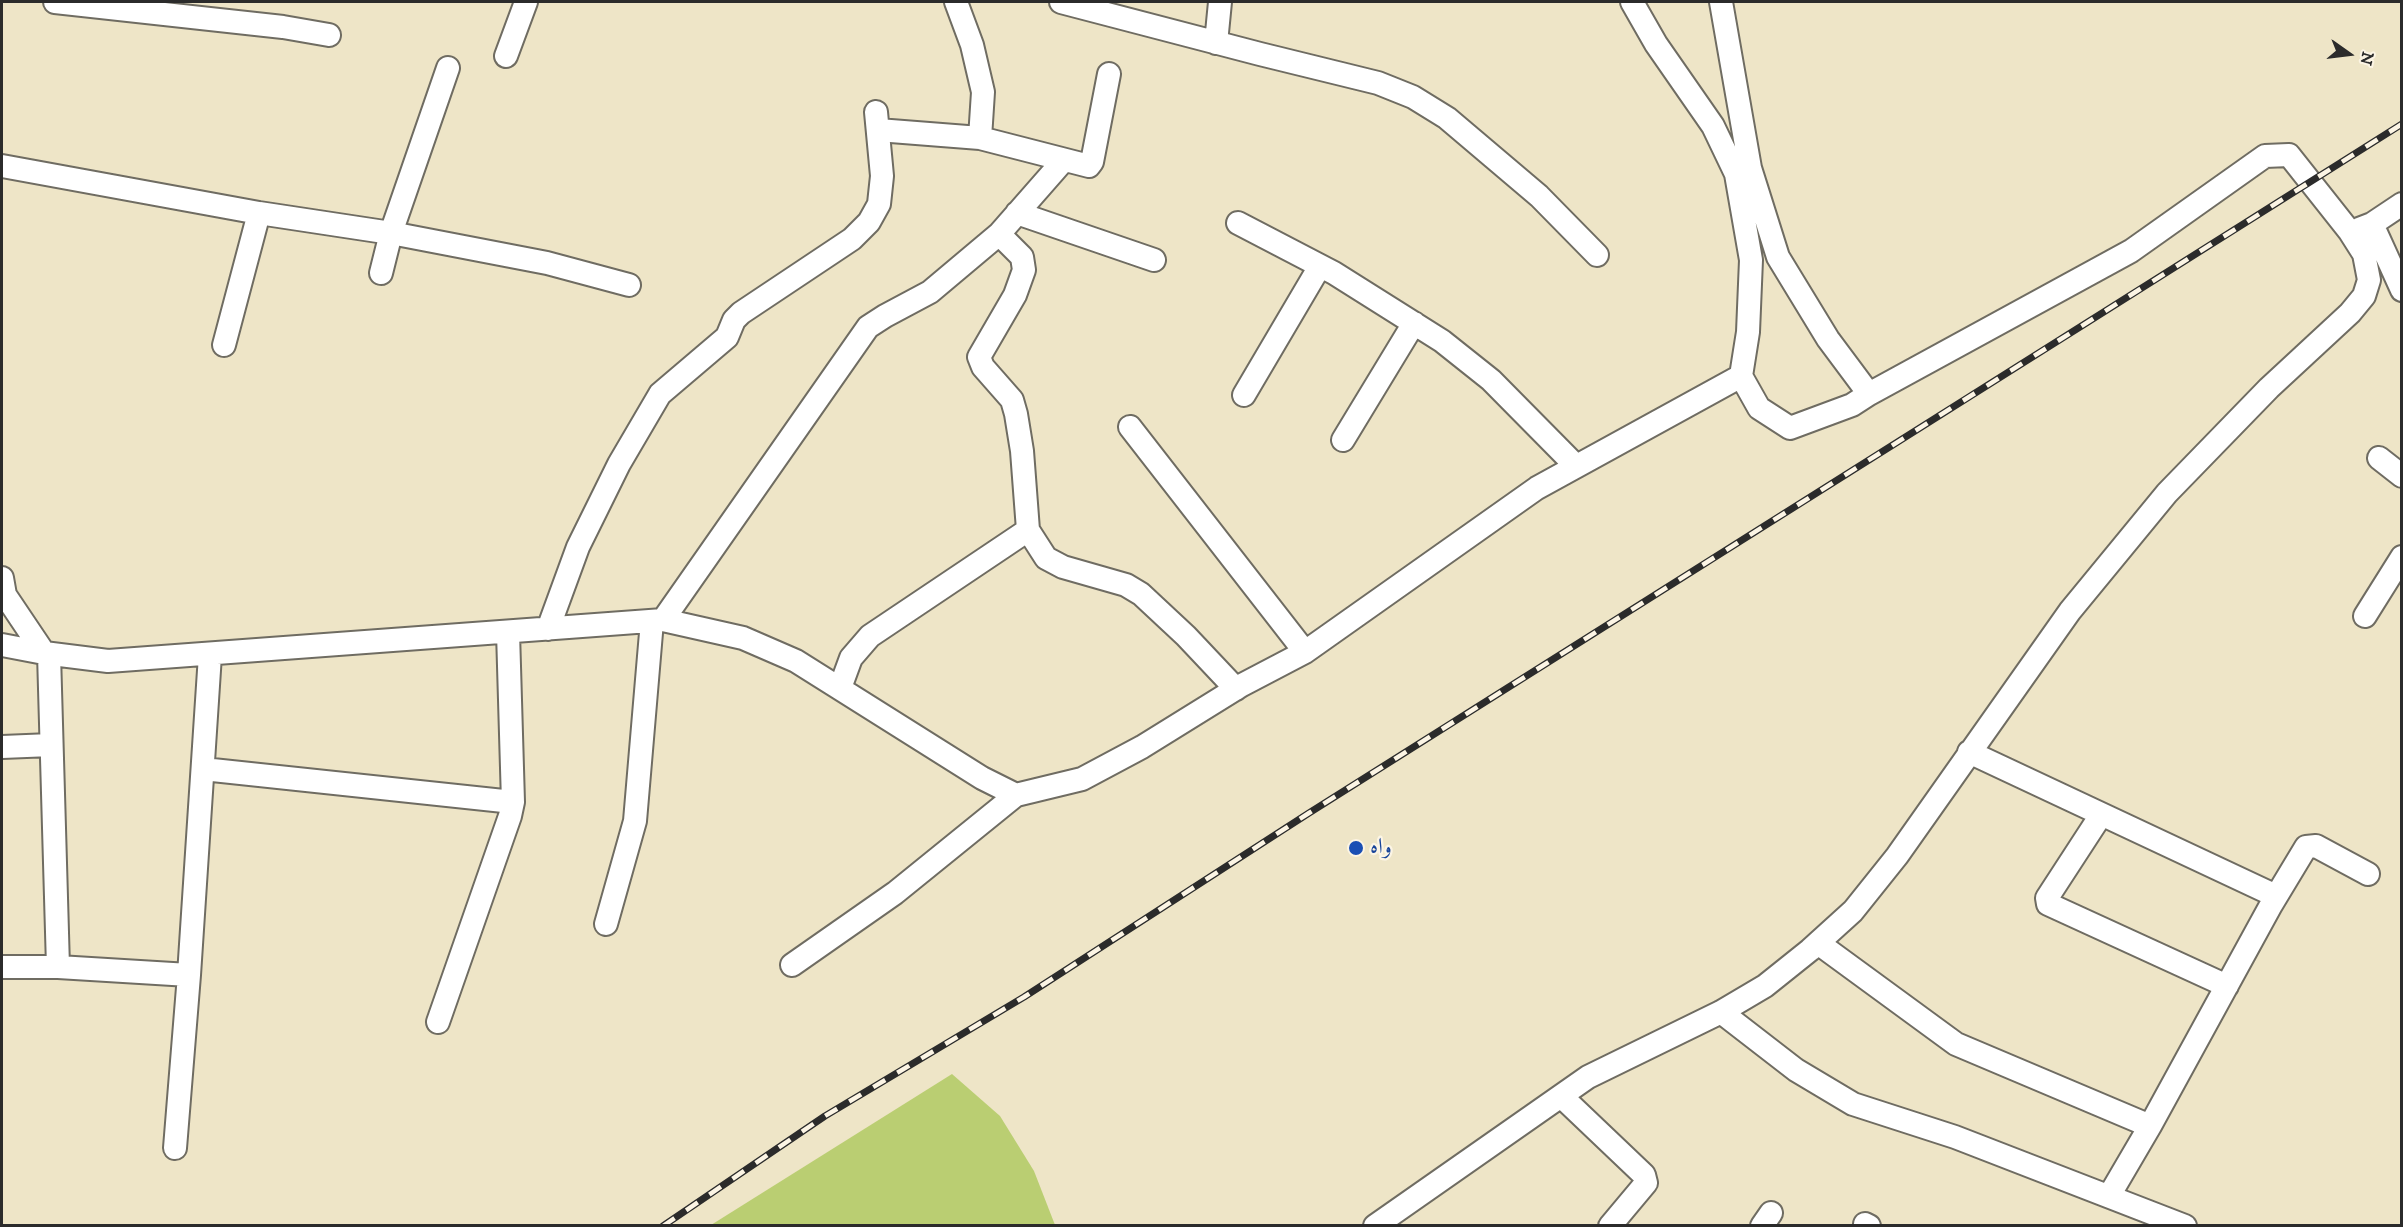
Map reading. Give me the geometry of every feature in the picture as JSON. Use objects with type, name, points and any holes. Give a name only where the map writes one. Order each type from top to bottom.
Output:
[{"type":"street","points":[[55,2],[283,27],[329,35]]},
{"type":"street","points":[[506,56],[526,2]]},
{"type":"street","points":[[956,2],[972,45],[983,92],[980,138]]},
{"type":"street","points":[[1061,2],[1136,12],[1216,43],[1378,83],[1413,97],[1447,118],[1539,196],[1597,255]]},
{"type":"street","points":[[1216,43],[1220,2]]},
{"type":"street","points":[[1375,1226],[1588,1077],[1721,1012],[1765,986],[1853,911],[1882,874],[2070,611],[2167,493],[2269,388],[2350,313],[2364,296],[2369,280],[2364,254],[2350,232],[2289,155],[2265,156],[2131,251],[1852,405],[1790,428],[1760,408],[1741,376],[1748,332],[1751,260],[1736,174],[1713,126],[1656,44],[1632,2]]},
{"type":"street","points":[[1720,2],[1750,168],[1778,257],[1827,339],[1869,394]]},
{"type":"street","points":[[381,273],[391,233],[448,69]]},
{"type":"street","points":[[548,629],[578,547],[619,464],[660,394],[727,337],[734,320],[741,313],[852,239],[869,222],[879,204],[882,176],[877,121],[980,138],[1089,166],[1092,162],[1108,74]]},
{"type":"street","points":[[606,924],[635,821],[657,620],[868,327],[930,292],[999,234],[1063,161]]},
{"type":"street","points":[[2,166],[259,213],[391,233],[547,263],[629,285]]},
{"type":"street","points":[[2350,232],[2372,224],[2402,204]]},
{"type":"street","points":[[224,345],[259,213]]},
{"type":"street","points":[[1017,213],[1154,260]]},
{"type":"street","points":[[1238,223],[1320,266],[1442,341],[1491,380],[1576,466]]},
{"type":"street","points":[[2372,224],[2402,290]]},
{"type":"street","points":[[999,234],[1022,257],[1024,270],[1015,295],[979,357],[983,367],[1012,400],[1016,414],[1022,451],[1028,530],[1046,558],[1063,567],[1126,585],[1141,594],[1236,688]]},
{"type":"street","points":[[1245,395],[1320,266]]},
{"type":"street","points":[[1343,440],[1414,323]]},
{"type":"street","points":[[792,965],[895,894],[1016,795],[1082,779],[1142,747],[1236,688],[1305,652],[1537,488],[1741,376]]},
{"type":"street","points":[[1130,427],[1305,652]]},
{"type":"street","points":[[2379,458],[2402,476]]},
{"type":"street","points":[[840,688],[851,658],[870,636],[1028,530]]},
{"type":"street","points":[[2365,616],[2402,557]]},
{"type":"street","points":[[2,578],[5,595],[46,653],[58,968]]},
{"type":"street","points":[[2,645],[108,661],[657,620],[742,638],[796,661],[982,778],[1016,795]]},
{"type":"street","points":[[438,1022],[513,802],[508,632]]},
{"type":"street","points":[[175,1148],[210,655]]},
{"type":"street","points":[[2,747],[51,745]]},
{"type":"street","points":[[1969,752],[2276,896]]},
{"type":"street","points":[[202,769],[513,802]]},
{"type":"street","points":[[2101,815],[2047,898],[2048,904],[2227,986]]},
{"type":"street","points":[[2109,1196],[2276,896],[2306,848],[2316,846],[2368,874]]},
{"type":"street","points":[[1818,943],[1956,1044],[2150,1126]]},
{"type":"street","points":[[2,968],[58,968],[189,975]]},
{"type":"street","points":[[1721,1012],[1796,1070],[1853,1104],[1955,1137],[2185,1226]]},
{"type":"street","points":[[1561,1096],[1644,1175],[1646,1183],[1610,1226]]},
{"type":"green space","points":[[952,1074],[1000,1116],[1034,1171],[1055,1225],[711,1225]]},
{"type":"railway","points":[[663,1226],[825,1116],[1024,997],[1309,813],[2402,124]]},
{"type":"place","name":"واہ","points":[[1356,848]]}]
